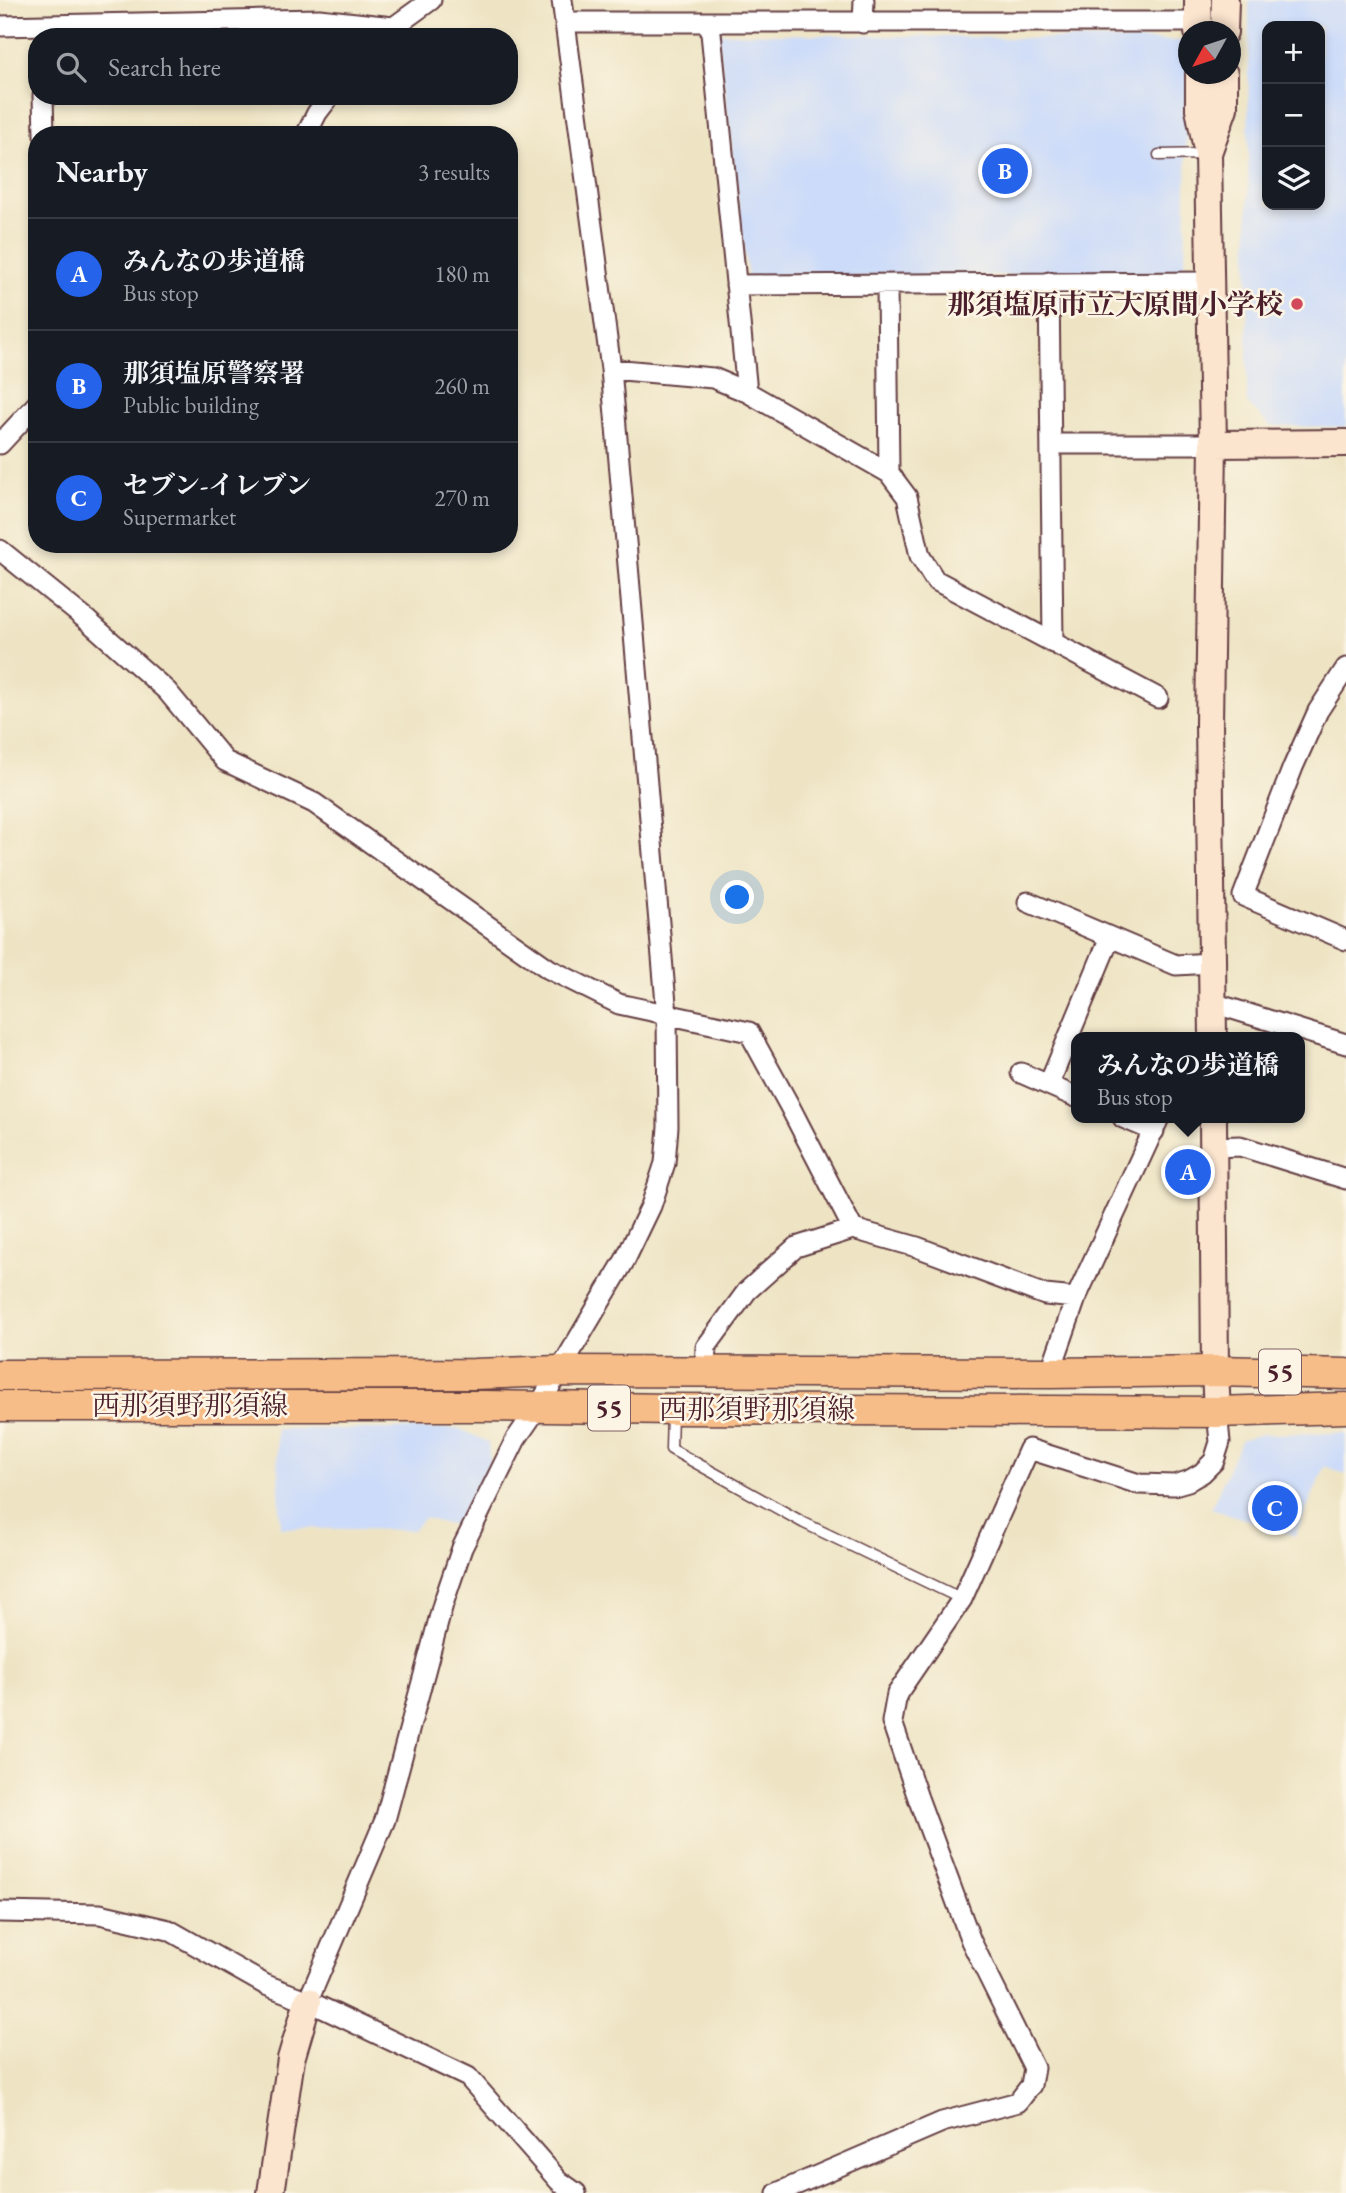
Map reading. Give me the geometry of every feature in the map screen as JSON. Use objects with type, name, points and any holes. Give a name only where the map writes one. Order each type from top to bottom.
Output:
[{"type":"main road","name":"西那須野那須線","points":[[0,1375],[474,1374],[559,1371],[1215,1371],[1346,1374]]},
{"type":"main road","name":"西那須野那須線","points":[[0,1406],[148,1404],[1217,1412],[1346,1408]]},
{"type":"street","points":[[392,28],[431,0]]},
{"type":"street","points":[[271,2193],[291,2059],[307,2001],[385,1820],[443,1604],[462,1548],[516,1438],[538,1407],[625,1260],[651,1206],[665,1163],[668,1127],[667,1015],[611,369],[562,0]]},
{"type":"street","points":[[863,23],[864,0]]},
{"type":"street","points":[[1224,21],[1225,0]]},
{"type":"street","points":[[565,22],[863,23],[1198,18]]},
{"type":"street","points":[[88,28],[209,20],[318,19],[365,28]]},
{"type":"street","points":[[710,23],[747,392]]},
{"type":"street","points":[[0,26],[28,29]]},
{"type":"street","points":[[1199,84],[1199,109],[1208,154],[1213,444],[1209,723],[1213,1032]]},
{"type":"street","points":[[1208,154],[1224,108],[1224,84]]},
{"type":"street","points":[[43,105],[44,126]]},
{"type":"street","points":[[310,126],[324,105]]},
{"type":"street","points":[[1049,282],[1053,643]]},
{"type":"street","points":[[736,285],[1209,282]]},
{"type":"street","points":[[887,285],[889,473]]},
{"type":"street","points":[[611,369],[713,378],[747,392],[889,473],[906,497],[920,556],[935,580],[1158,698]]},
{"type":"street","points":[[0,444],[28,414]]},
{"type":"street","points":[[1052,444],[1346,443]]},
{"type":"street","points":[[0,550],[88,621],[167,691],[225,761],[314,803],[549,969],[619,1004],[749,1032],[853,1229]]},
{"type":"street","points":[[1346,668],[1318,711],[1293,767],[1243,896],[1346,940]]},
{"type":"street","points":[[1028,902],[1175,965],[1212,963]]},
{"type":"street","points":[[1049,1084],[1110,937]]},
{"type":"street","points":[[1213,1003],[1346,1044]]},
{"type":"street","points":[[1021,1073],[1071,1095]]},
{"type":"street","points":[[777,2193],[942,2122],[1018,2102],[1031,2085],[1034,2068],[971,1941],[892,1723],[897,1694],[962,1599],[1029,1450],[1139,1484],[1174,1485],[1188,1481],[1202,1474],[1214,1461],[1220,1443],[1215,1371],[1213,1123]]},
{"type":"street","points":[[1050,1373],[1076,1298],[1157,1124]]},
{"type":"street","points":[[1213,1147],[1240,1146],[1346,1180]]},
{"type":"street","points":[[705,1372],[706,1347],[747,1291],[796,1247],[853,1229],[917,1247],[1045,1295],[1076,1298]]},
{"type":"street","points":[[0,1912],[100,1914],[169,1930],[266,1985],[307,2001],[468,2077],[558,2181],[576,2193]]},
{"type":"lane","points":[[1159,155],[1208,154]]},
{"type":"lane","points":[[672,1409],[671,1449],[804,1522],[962,1599]]},
{"type":"shaded area","name":"那須塩原市立大原間小学校","points":[[1249,0],[1346,0],[1346,427],[1270,426],[1247,403]]},
{"type":"shaded area","points":[[718,33],[1178,41],[1178,84],[1187,84],[1185,273],[748,278]]},
{"type":"shaded area","points":[[276,1429],[460,1429],[488,1442],[490,1463],[454,1526],[424,1518],[413,1530],[281,1528]]},
{"type":"shaded area","points":[[1346,1433],[1346,1475],[1325,1466],[1295,1536],[1211,1508],[1241,1440],[1262,1434]]},
{"type":"place","name":"那須塩原警察署","points":[[1005,171]]},
{"type":"place","name":"那須塩原市立大原間小学校","points":[[1297,304]]},
{"type":"place","name":"みんなの歩道橋","points":[[1188,1172]]},
{"type":"place","name":"セブン-イレブン","points":[[1275,1508]]}]
